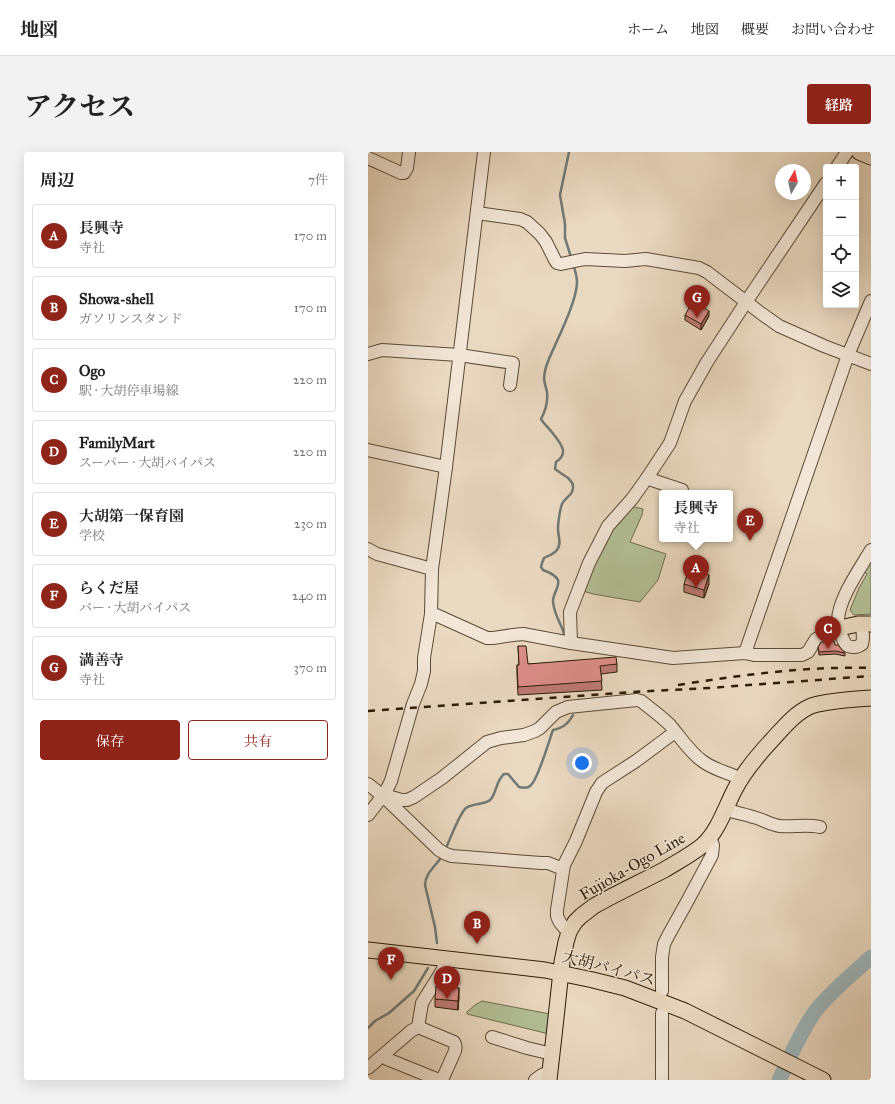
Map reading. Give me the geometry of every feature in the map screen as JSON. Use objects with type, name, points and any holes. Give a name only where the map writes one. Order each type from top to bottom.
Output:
[{"type":"main road","points":[[859,152],[871,157]]},
{"type":"main road","points":[[840,628],[867,624]]},
{"type":"main road","name":"Fujioka-Ogo Line","points":[[549,1076],[563,955],[569,932],[575,922],[588,910],[681,860],[710,838],[718,825],[740,779],[761,752],[793,717],[810,707],[821,704],[871,698]]},
{"type":"main road","name":"大胡バイパス","points":[[368,950],[545,970],[612,984],[667,1003],[712,1023],[821,1079]]},
{"type":"street","points":[[371,157],[401,173],[404,173],[407,168],[409,152]]},
{"type":"street","points":[[368,815],[384,795],[391,781],[413,704],[424,676],[424,658],[430,614],[432,569],[446,467],[484,152]]},
{"type":"street","points":[[839,164],[847,152]]},
{"type":"street","points":[[572,643],[570,612],[589,563],[610,523],[632,499],[670,442],[685,401],[707,362],[823,187]]},
{"type":"street","points":[[477,213],[520,219],[526,222],[540,234],[557,263],[561,264],[585,259],[625,262],[646,259],[699,268],[707,272],[780,326],[811,341],[871,364]]},
{"type":"street","points":[[745,653],[848,355],[871,301]]},
{"type":"street","points":[[368,354],[382,350],[459,355],[513,363],[510,385]]},
{"type":"street","points":[[368,450],[446,467]]},
{"type":"street","points":[[647,478],[682,490]]},
{"type":"street","points":[[368,549],[383,556],[432,569]]},
{"type":"street","points":[[867,624],[862,644],[857,647],[846,645],[838,620],[839,613],[846,595],[871,550]]},
{"type":"street","points":[[430,614],[436,615],[487,638],[523,634],[572,643],[676,658],[745,653],[754,655],[802,655],[808,652],[816,639],[840,628]]},
{"type":"street","points":[[384,795],[402,800],[407,800],[414,797],[442,778],[487,742],[501,738],[524,735],[535,731],[556,712],[568,707],[637,700],[641,701],[662,717],[694,755],[716,769],[740,779]]},
{"type":"street","points":[[569,932],[562,927],[557,916],[563,869],[596,792],[602,783],[611,776],[636,762],[675,732]]},
{"type":"street","points":[[368,784],[384,795],[442,852],[452,856],[541,863],[563,869]]},
{"type":"street","points":[[726,809],[752,816],[776,826],[806,825],[820,828]]},
{"type":"street","points":[[662,991],[662,957],[664,944],[712,855],[713,846],[710,838]]},
{"type":"street","points":[[418,1027],[422,1003],[438,979],[443,969],[445,959]]},
{"type":"street","points":[[662,1013],[662,1080]]},
{"type":"street","points":[[368,1068],[411,1031],[418,1027]]},
{"type":"street","points":[[418,1027],[454,1042],[455,1044],[456,1047],[442,1080]]},
{"type":"street","points":[[492,1037],[552,1054]]},
{"type":"street","points":[[384,1055],[387,1058],[439,1080]]},
{"type":"street","points":[[535,1080],[542,1075],[549,1076]]},
{"type":"green space","points":[[631,506],[643,509],[642,515],[630,542],[666,554],[658,580],[640,602],[583,591],[593,564],[613,526]]},
{"type":"green space","points":[[871,560],[871,614],[854,615],[850,610],[859,588],[867,574],[864,572]]},
{"type":"green space","points":[[482,1001],[550,1014],[549,1034],[467,1014],[467,1012],[475,1005]]},
{"type":"building","points":[[693,301],[709,311],[701,324],[685,315]]},
{"type":"building","points":[[689,569],[709,575],[704,590],[684,584]]},
{"type":"building","points":[[834,641],[835,645],[838,645],[845,653],[835,651],[819,652],[818,647],[821,642]]},
{"type":"building","points":[[518,646],[526,646],[528,664],[616,657],[617,664],[600,666],[602,681],[518,687]]},
{"type":"building","points":[[436,986],[459,988],[458,1001],[435,999]]},
{"type":"waterway","points":[[569,152],[560,195],[565,224],[565,238],[571,257]]},
{"type":"waterway","points":[[565,637],[555,611],[553,601],[558,580],[541,567],[544,558],[554,553],[560,543],[558,526],[562,504],[571,494],[573,486],[568,478],[555,469],[556,462],[560,459],[563,449],[541,419],[547,399],[544,374],[575,297],[577,278],[573,264]]},
{"type":"waterway","points":[[445,850],[463,811],[469,806],[489,801],[493,796],[499,780],[504,774],[508,774],[519,787],[527,788],[531,785],[540,768],[553,730],[565,725],[573,715]]},
{"type":"waterway","points":[[437,943],[425,881],[442,856]]},
{"type":"waterway","points":[[779,1080],[801,1034],[811,1017],[836,988],[871,957]]},
{"type":"waterway","points":[[368,1028],[375,1021],[389,1013],[414,991],[428,968]]},
{"type":"railway","points":[[678,685],[798,670],[822,668],[871,668]]},
{"type":"railway","points":[[368,711],[871,676]]},
{"type":"place","name":"満善寺","points":[[697,318]]},
{"type":"place","name":"大胡第一保育園","points":[[750,541]]},
{"type":"place","name":"長興寺","points":[[696,588]]},
{"type":"place","name":"Ogo","points":[[828,649]]},
{"type":"place","name":"Showa-shell","points":[[477,944]]},
{"type":"place","name":"らくだ屋","points":[[391,980]]},
{"type":"place","name":"FamilyMart","points":[[447,999]]}]
